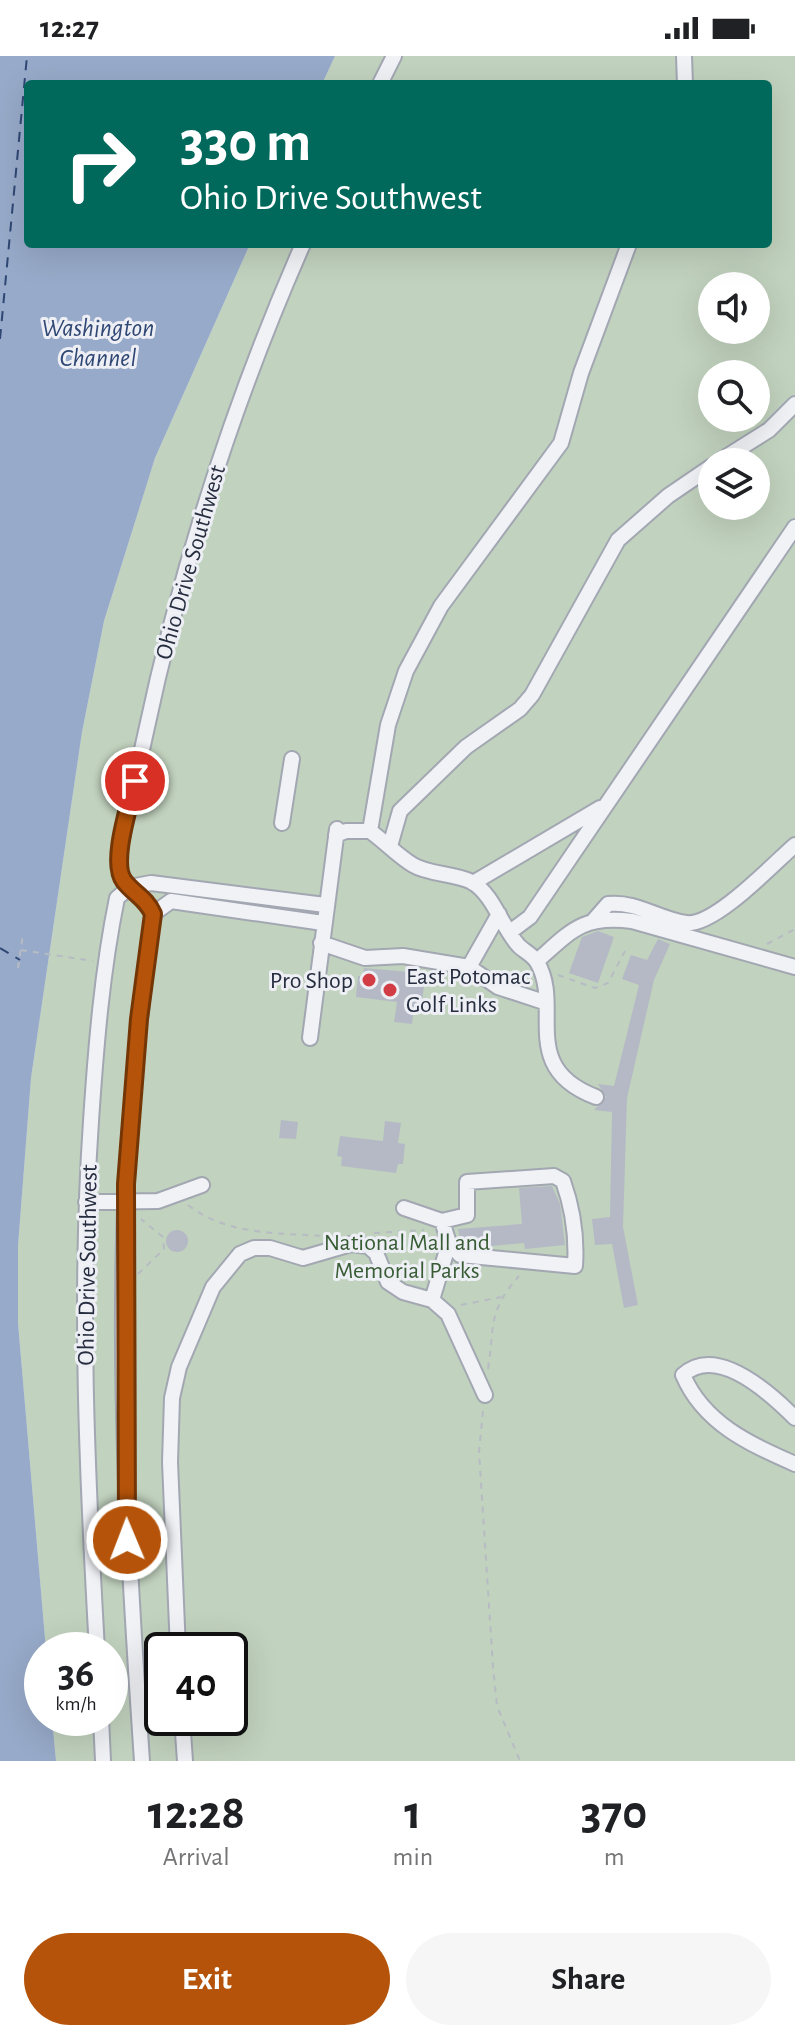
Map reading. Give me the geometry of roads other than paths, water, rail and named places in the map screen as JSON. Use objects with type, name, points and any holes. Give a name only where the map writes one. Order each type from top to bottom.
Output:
[{"type":"street","points":[[382,80],[394,56]]},
{"type":"street","points":[[684,56],[685,80]]},
{"type":"street","name":"Ohio Drive Southwest","points":[[142,1761],[127,1540],[126,1202],[139,1019],[153,914],[147,901],[130,887],[119,872],[120,849],[178,592],[229,430],[301,248]]},
{"type":"street","points":[[370,831],[388,725],[406,671],[441,606],[561,443],[585,361],[627,248]]},
{"type":"street","points":[[740,448],[769,430],[795,404]]},
{"type":"street","points":[[390,846],[400,811],[466,747],[520,709],[532,695],[618,540],[668,496],[698,476]]},
{"type":"street","points":[[510,932],[530,917],[795,527]]},
{"type":"street","points":[[282,823],[292,759]]},
{"type":"street","points":[[473,883],[603,806]]},
{"type":"street","points":[[310,1038],[336,832],[370,831],[414,866],[473,883],[539,969],[548,1053],[573,1084],[596,1097]]},
{"type":"street","points":[[593,920],[608,904],[625,902],[686,923],[696,923],[725,907],[795,845]]},
{"type":"street","points":[[130,887],[151,883],[325,905]]},
{"type":"street","name":"Ohio Drive Southwest","points":[[96,1632],[84,1320],[86,1202],[96,1043],[106,963],[117,898],[130,887]]},
{"type":"street","points":[[153,914],[171,901],[323,923]]},
{"type":"street","points":[[469,967],[499,914]]},
{"type":"street","points":[[539,969],[581,923],[593,920],[632,921],[795,967]]},
{"type":"street","points":[[321,943],[365,958],[403,956],[469,967],[498,987],[544,1002]]},
{"type":"street","points":[[404,1208],[445,1232],[460,1255],[575,1266],[576,1242],[570,1200],[563,1181],[554,1176],[467,1182],[467,1215],[445,1232],[436,1303]]},
{"type":"street","points":[[86,1202],[158,1201],[202,1185]]},
{"type":"street","points":[[177,1632],[170,1462],[172,1398],[179,1367],[219,1278],[240,1254],[254,1248],[270,1248],[303,1258],[351,1244],[368,1246],[376,1253],[388,1282],[403,1292],[436,1303],[448,1314],[485,1395]]},
{"type":"street","points":[[795,1418],[761,1387],[737,1373],[710,1366],[690,1369],[683,1375],[700,1402],[730,1434],[795,1464]]},
{"type":"street","points":[[102,1736],[103,1761]]},
{"type":"street","points":[[183,1736],[185,1761]]},
{"type":"water","name":"Washington Channel","points":[[0,56],[335,56],[324,80],[24,80],[24,248],[248,248],[155,458],[104,621],[82,732],[31,1078],[18,1246],[18,1323],[44,1632],[24,1632],[24,1736],[54,1736],[56,1761],[0,1761]]},
{"type":"place","name":"Pro Shop","points":[[369,980]]},
{"type":"place","name":"East Potomac Golf Links","points":[[390,990]]},
{"type":"park label","name":"National Mall and Memorial Parks","points":[[407,1256]]}]
